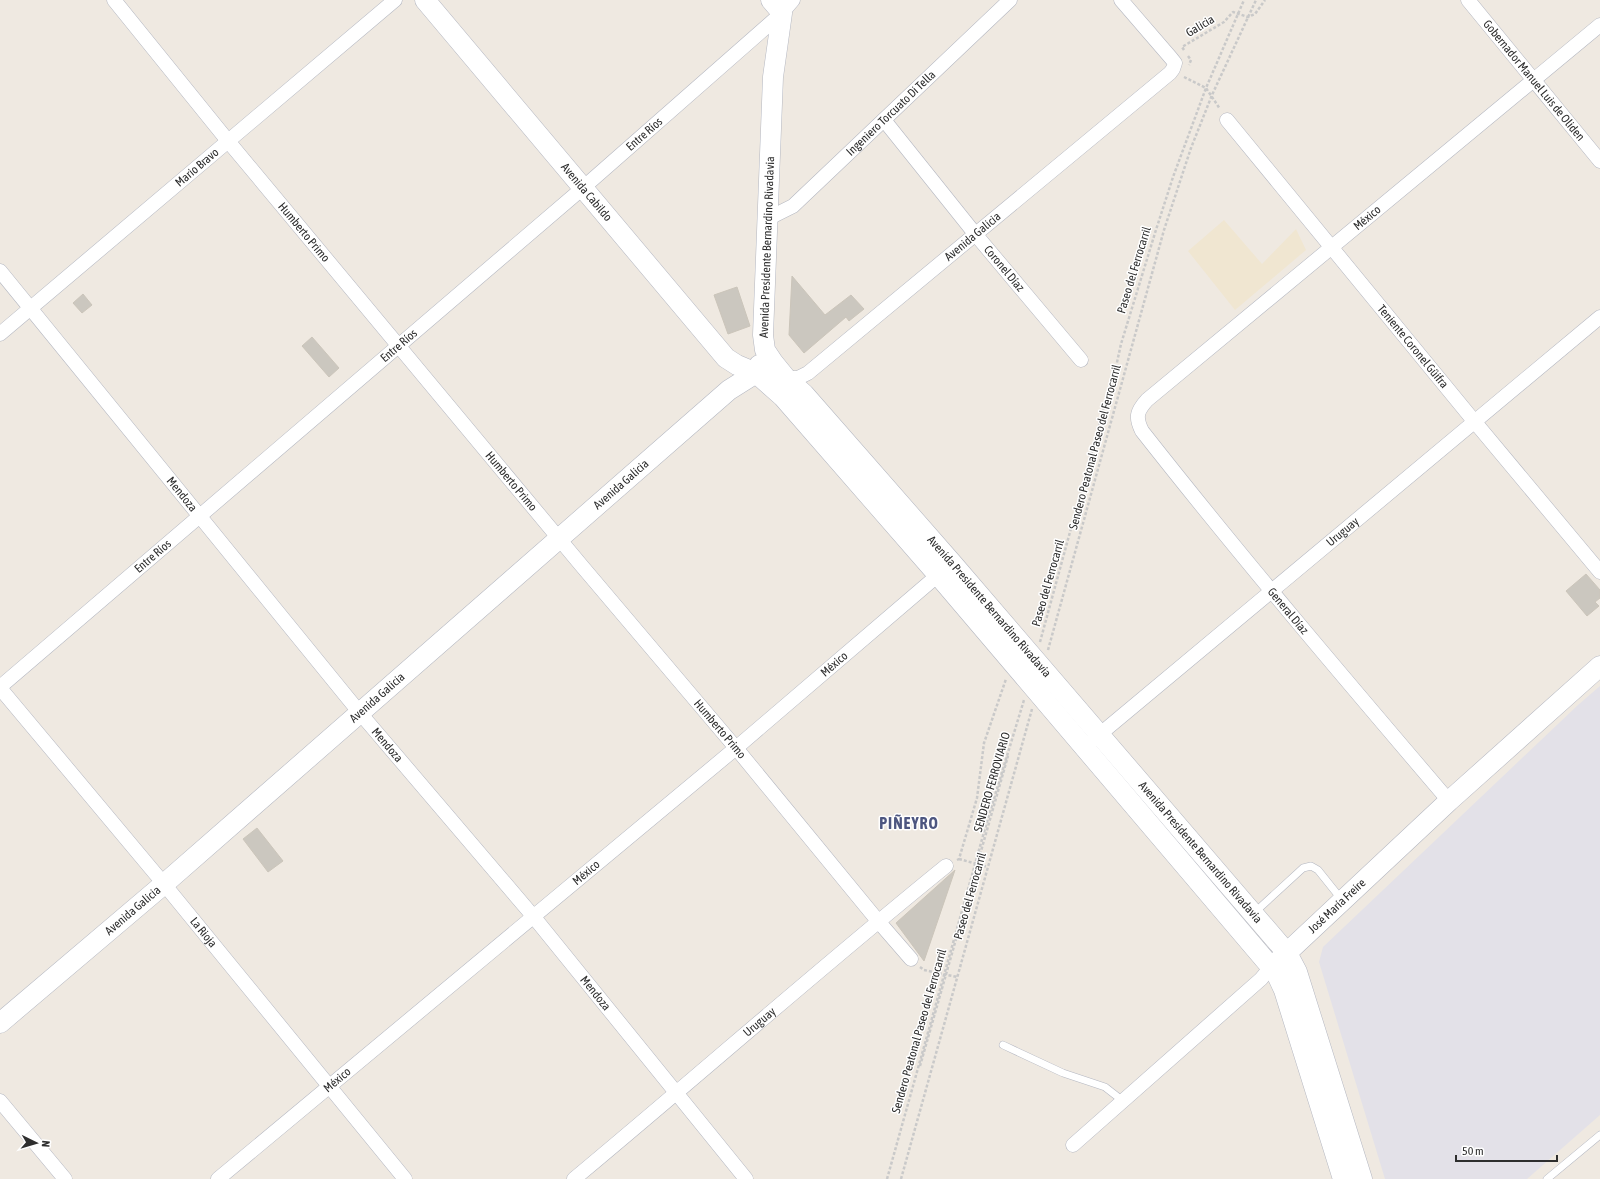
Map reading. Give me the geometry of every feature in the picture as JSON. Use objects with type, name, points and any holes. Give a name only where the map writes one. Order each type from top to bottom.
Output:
[{"type":"main road","name":"Avenida Cabildo","points":[[425,0],[584,187],[726,358],[737,366],[756,373]]},
{"type":"main road","name":"Avenida Presidente Bernardino Rivadavia","points":[[783,3],[773,77],[763,335],[765,350],[786,378],[804,394],[1031,678],[1092,740],[1254,913],[1287,953],[1297,972],[1362,1179]]},
{"type":"main road","points":[[756,373],[765,350]]},
{"type":"main road","name":"Avenida Presidente Bernardino Rivadavia","points":[[756,373],[783,397],[945,569]]},
{"type":"main road","name":"Avenida Galicia","points":[[0,1023],[164,884],[729,390],[756,373]]},
{"type":"main road","name":"José María Freire","points":[[1272,967],[1449,801],[1600,666]]},
{"type":"main road","name":"Avenida Presidente Bernardino Rivadavia","points":[[1092,740],[1277,975],[1284,990],[1343,1179]]},
{"type":"street","name":"Humberto Primo","points":[[114,0],[228,141],[911,959]]},
{"type":"street","name":"Mario Bravo","points":[[0,334],[395,0]]},
{"type":"street","name":"Ingeniero Torcuato Di Tella","points":[[767,219],[793,206],[1010,0]]},
{"type":"street","points":[[1121,0],[1182,65]]},
{"type":"street","name":"Gobernador Manuel Luis de Oliden","points":[[1468,0],[1600,161]]},
{"type":"street","name":"Entre Ríos","points":[[0,687],[584,187],[783,3]]},
{"type":"street","name":"México","points":[[1138,414],[1141,407],[1147,400],[1600,25]]},
{"type":"street","name":"Avenida Galicia","points":[[756,373],[786,378],[798,378],[808,373],[976,235],[1173,69],[1182,65]]},
{"type":"street","name":"Coronel Díaz","points":[[884,120],[976,235],[1081,360]]},
{"type":"street","name":"Teniente Coronel Güifra","points":[[1227,120],[1600,572]]},
{"type":"street","name":"Mendoza","points":[[0,272],[31,308],[360,713],[533,916],[746,1179]]},
{"type":"street","name":"Uruguay","points":[[1092,740],[1600,317]]},
{"type":"street","name":"General Díaz","points":[[1138,414],[1138,422],[1142,431],[1271,591],[1449,801]]},
{"type":"street","name":"México","points":[[218,1179],[736,748],[945,569]]},
{"type":"street","name":"La Rioja","points":[[0,687],[164,884],[405,1179]]},
{"type":"street","name":"Uruguay","points":[[574,1179],[878,921],[946,866]]},
{"type":"street","name":"José María Freire","points":[[1073,1145],[1261,979],[1272,967]]},
{"type":"street","points":[[0,1101],[65,1179]]},
{"type":"lane","points":[[1254,913],[1303,868],[1311,866],[1318,870],[1342,900]]},
{"type":"lane","points":[[1003,1045],[1064,1073],[1105,1087],[1123,1101]]},
{"type":"lane","points":[[1547,1179],[1600,1135]]},
{"type":"path","name":"Paseo del Ferrocarril","points":[[901,1179],[988,866],[1031,678],[1124,337],[1173,177],[1206,88],[1244,0]]},
{"type":"path","name":"Sendero Peatonal Paseo del Ferrocarril","points":[[887,1179],[975,863],[1164,230],[1191,148],[1212,95],[1256,0]]},
{"type":"path","points":[[1238,13],[1248,17],[1255,14],[1265,0]]},
{"type":"path","name":"Galicia","points":[[1182,65],[1191,60],[1182,47],[1224,22],[1233,12],[1238,13]]},
{"type":"path","points":[[1186,72],[1184,78],[1206,88],[1227,120]]},
{"type":"path","points":[[959,859],[977,798],[984,743],[1005,679],[1031,678]]},
{"type":"path","name":"SENDERO FERROVIARIO","points":[[887,1179],[1031,678]]},
{"type":"path","points":[[946,866],[959,859],[988,866]]},
{"type":"path","points":[[911,959],[924,970],[957,977]]},
{"type":"shaded area","points":[[1224,220],[1262,264],[1296,229],[1306,250],[1235,310],[1188,251]]},
{"type":"shaded area","points":[[1600,686],[1600,1115],[1527,1179],[1385,1179],[1319,962],[1323,947],[1578,705]]},
{"type":"building","points":[[792,276],[825,315],[851,295],[864,309],[849,321],[846,317],[804,353],[789,335]]},
{"type":"building","points":[[737,287],[750,326],[728,334],[714,295]]},
{"type":"building","points":[[83,294],[92,305],[82,313],[73,303]]},
{"type":"building","points":[[312,337],[339,368],[329,377],[302,346]]},
{"type":"building","points":[[1586,574],[1600,590],[1600,598],[1595,602],[1599,606],[1587,616],[1566,591]]},
{"type":"building","points":[[257,828],[283,861],[268,872],[243,839]]},
{"type":"building","points":[[955,870],[924,961],[896,923]]},
{"type":"district","name":"PIÑEYRO","points":[[909,823]]}]
